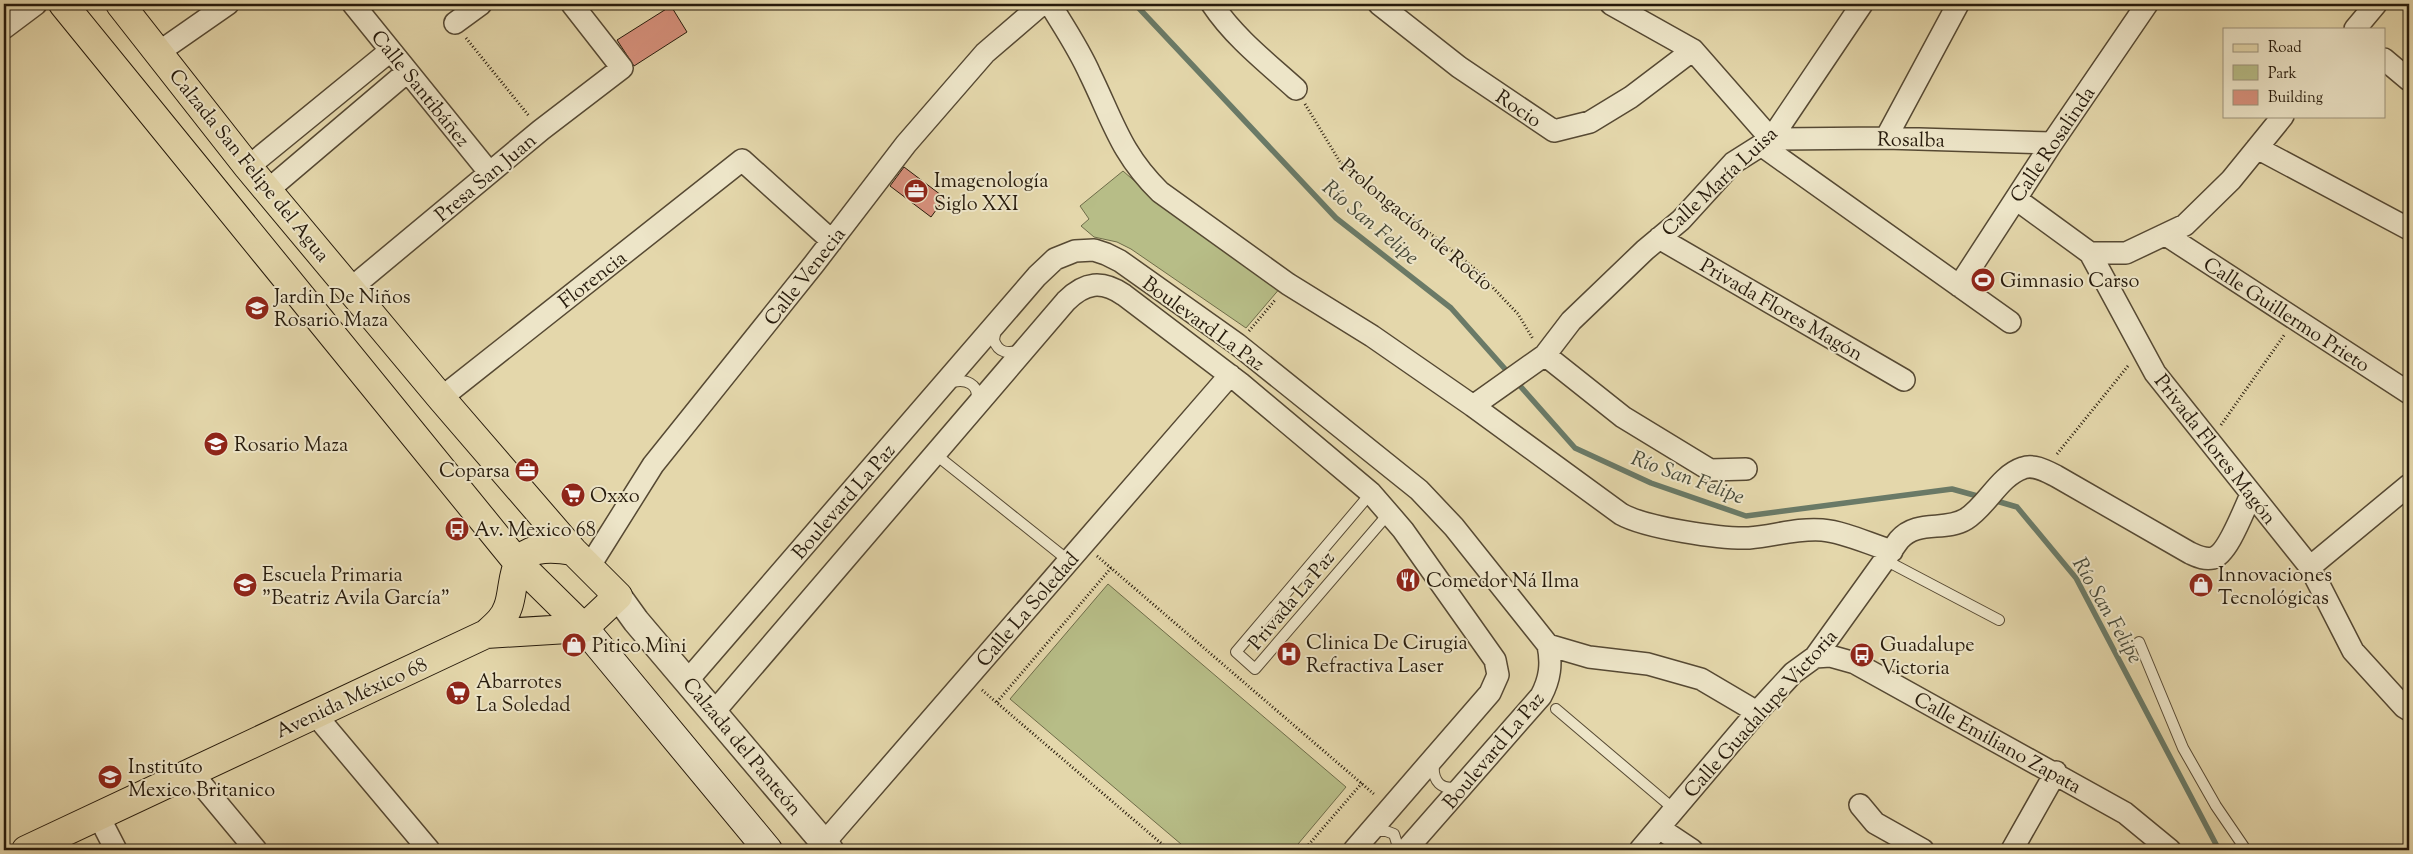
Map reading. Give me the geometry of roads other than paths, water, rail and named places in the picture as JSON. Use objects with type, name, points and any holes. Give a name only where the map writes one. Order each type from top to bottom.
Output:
[{"type":"main road","points":[[63,4],[518,563],[584,628],[768,850]]},
{"type":"main road","name":"Calzada San Felipe del Agua","points":[[120,4],[248,167],[441,398],[581,559],[618,596]]},
{"type":"main road","points":[[518,563],[525,555],[555,547],[581,559]]},
{"type":"main road","name":"Avenida México 68","points":[[26,850],[192,773],[314,713],[486,634],[499,622],[507,610],[518,563]]},
{"type":"main road","points":[[584,628],[618,596]]},
{"type":"main road","name":"Avenida México 68","points":[[486,634],[584,628]]},
{"type":"street","points":[[4,28],[36,4]]},
{"type":"street","points":[[159,52],[228,4]]},
{"type":"street","name":"Calle Santibáñez","points":[[353,4],[489,172]]},
{"type":"street","points":[[455,24],[481,4]]},
{"type":"street","name":"Presa San Juan","points":[[350,289],[489,172],[622,68],[572,4]]},
{"type":"street","name":"Calle Venecia","points":[[581,559],[653,465],[832,241],[906,144],[985,53],[1042,4]]},
{"type":"street","points":[[1050,4],[1090,74],[1121,143],[1142,174],[1160,192],[1274,275],[1372,336],[1473,406],[1612,508],[1639,523],[1748,538],[1794,531],[1823,530],[1888,556]]},
{"type":"street","points":[[1212,4],[1249,47],[1296,89]]},
{"type":"street","name":"Rocio","points":[[1379,4],[1459,67],[1554,131],[1590,122],[1631,97],[1693,50]]},
{"type":"street","points":[[1611,4],[1693,50],[1766,142],[2010,322]]},
{"type":"street","name":"Calle María Luisa","points":[[1473,406],[1540,358],[1571,321],[1659,238],[1681,220],[1733,163],[1766,142],[1862,4]]},
{"type":"street","points":[[1886,138],[1958,4]]},
{"type":"street","name":"Calle Rosalinda","points":[[1959,286],[2052,143],[2147,4]]},
{"type":"street","points":[[2356,28],[2376,4]]},
{"type":"street","points":[[248,167],[390,51]]},
{"type":"street","points":[[2386,61],[2409,80]]},
{"type":"street","points":[[268,190],[407,72]]},
{"type":"street","points":[[2090,253],[2126,253],[2185,225],[2231,180],[2280,118]]},
{"type":"street","name":"Rosalba","points":[[1766,142],[1886,138],[2052,143]]},
{"type":"street","points":[[2257,148],[2409,229]]},
{"type":"street","name":"Florencia","points":[[441,398],[742,160],[832,241]]},
{"type":"street","name":"Privada Flores Magón","points":[[2016,199],[2090,253],[2155,373],[2208,442],[2310,567],[2353,651],[2404,707],[2409,710]]},
{"type":"street","name":"Calle Guillermo Prieto","points":[[2166,234],[2409,393]]},
{"type":"street","name":"Privada Flores Magón","points":[[1659,238],[1904,380]]},
{"type":"street","name":"Boulevard La Paz","points":[[688,680],[1048,265],[1064,255],[1084,249],[1094,250],[1120,261],[1237,344],[1419,490],[1454,527],[1548,645],[1551,659],[1550,672],[1541,696],[1406,850]]},
{"type":"street","name":"Boulevard La Paz","points":[[714,712],[1074,293],[1084,286],[1104,285],[1124,295],[1230,375],[1371,493],[1389,513],[1490,651],[1498,667],[1496,683],[1490,693],[1354,850]]},
{"type":"street","points":[[1540,358],[1623,417],[1710,470],[1746,469]]},
{"type":"street","name":"Calle La Soledad","points":[[827,847],[968,678],[1230,375]]},
{"type":"street","name":"Calle Guadalupe Victoria","points":[[1640,850],[1757,712],[1793,673],[1815,656],[1888,556],[1909,531],[1958,522],[1973,514],[2006,480],[2017,471],[2026,467],[2044,470],[2174,545],[2202,558],[2214,558],[2224,550],[2252,495]]},
{"type":"street","points":[[2310,567],[2409,485]]},
{"type":"street","name":"Calzada del Panteón","points":[[618,596],[636,621],[688,680],[827,847]]},
{"type":"street","points":[[1548,645],[1589,657],[1648,664],[1701,679],[1757,712]]},
{"type":"street","name":"Calle Emiliano Zapata","points":[[1815,656],[1830,656],[1855,663],[2056,772],[2125,813],[2170,850]]},
{"type":"street","points":[[314,713],[429,850]]},
{"type":"street","points":[[2012,850],[2056,772]]},
{"type":"street","points":[[192,773],[256,850]]},
{"type":"street","points":[[1860,805],[1875,823],[1923,850]]},
{"type":"street","points":[[99,817],[116,850]]},
{"type":"street","points":[[1659,828],[1692,850]]},
{"type":"lane","points":[[999,320],[994,340],[1000,350],[1006,353],[1013,352],[1027,346]]},
{"type":"lane","points":[[943,385],[962,380],[972,383],[976,391],[974,409]]},
{"type":"lane","points":[[935,454],[1069,561]]},
{"type":"lane","name":"Privada La Paz","points":[[1371,493],[1236,652],[1256,669],[1389,513]]},
{"type":"lane","points":[[1888,556],[1999,620]]},
{"type":"lane","points":[[2139,642],[2182,748],[2241,848]]},
{"type":"lane","points":[[1556,709],[1675,810]]},
{"type":"lane","points":[[1434,757],[1434,777],[1436,782],[1446,788],[1464,785]]},
{"type":"lane","points":[[1370,832],[1390,832],[1396,838],[1399,850]]},
{"type":"waterway","name":"Río San Felipe","points":[[1135,4],[1336,218],[1451,308],[1575,448],[1651,483],[1746,516],[1952,489],[1981,497]]},
{"type":"waterway","name":"Río San Felipe","points":[[1993,500],[2017,507],[2076,578],[2219,850]]},
{"type":"place","name":"Imagenología Siglo XXI","points":[[916,191]]},
{"type":"place","name":"Gimnasio Carso","points":[[1983,280]]},
{"type":"place","name":"Jardin De Niños Rosario Maza","points":[[257,308]]},
{"type":"place","name":"Rosario Maza","points":[[216,444]]},
{"type":"place","name":"Coparsa","points":[[527,470]]},
{"type":"place","name":"Oxxo","points":[[573,495]]},
{"type":"place","name":"Av. Mexico 68","points":[[457,529]]},
{"type":"place","name":"Comedor Ná Ilma","points":[[1408,580]]},
{"type":"place","name":"Escuela Primaria \"Beatriz Avila García\"","points":[[245,585]]},
{"type":"place","name":"Innovaciones Tecnológicas","points":[[2201,585]]},
{"type":"place","name":"Pitico Mini","points":[[574,645]]},
{"type":"place","name":"Clinica De Cirugia Refractiva Laser","points":[[1289,654]]},
{"type":"place","name":"Guadalupe Victoria","points":[[1862,655]]},
{"type":"place","name":"Abarrotes La Soledad","points":[[458,693]]},
{"type":"place","name":"Instituto Mexico Britanico","points":[[110,777]]}]
